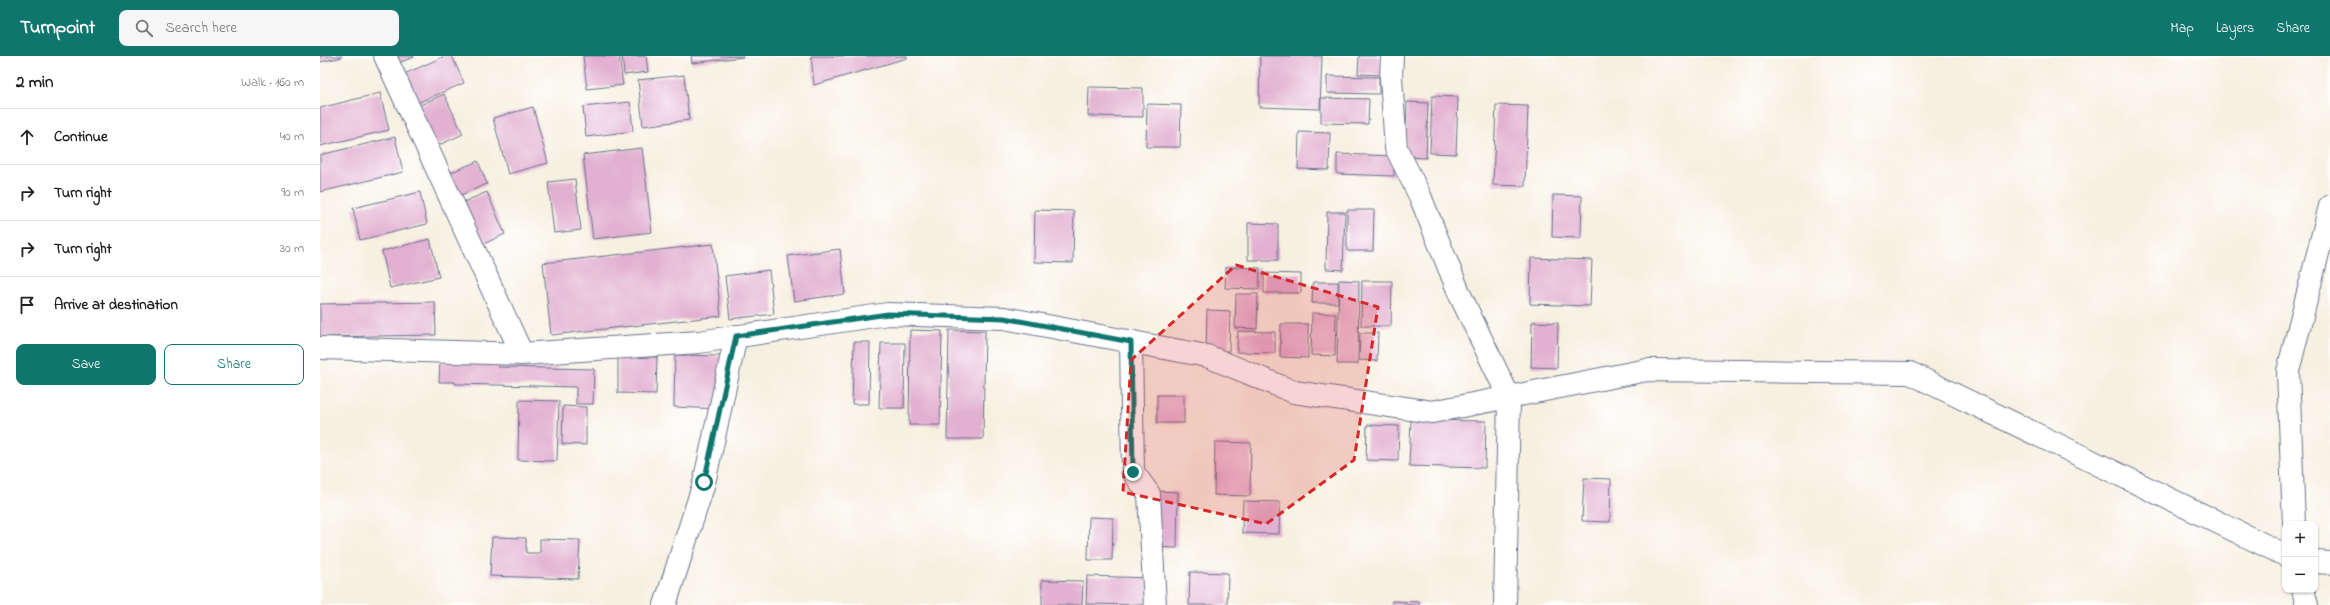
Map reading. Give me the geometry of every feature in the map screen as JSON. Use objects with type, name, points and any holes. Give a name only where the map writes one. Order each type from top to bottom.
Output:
[{"type":"street","points":[[385,56],[522,354]]},
{"type":"street","points":[[1392,56],[1396,148],[1420,196],[1460,295],[1510,397],[1505,605]]},
{"type":"street","points":[[2294,521],[2288,372],[2330,206]]},
{"type":"street","points":[[320,348],[522,354],[699,342],[888,314],[1004,318],[1207,356],[1294,392],[1432,412],[1647,370],[1910,373],[2282,554]]},
{"type":"street","points":[[665,605],[704,482],[736,336]]},
{"type":"street","points":[[1131,342],[1133,472],[1149,494],[1155,605]]},
{"type":"street","points":[[2318,562],[2330,563]]},
{"type":"street","points":[[2304,593],[2307,605]]},
{"type":"highlighted area","points":[[1236,265],[1378,307],[1354,460],[1266,524],[1123,492],[1131,360]]},
{"type":"building","points":[[320,56],[342,56],[342,57],[320,62]]},
{"type":"building","points":[[396,56],[414,56],[414,57],[398,63]]},
{"type":"building","points":[[445,56],[452,56],[464,83],[415,104],[402,75]]},
{"type":"building","points":[[583,56],[619,56],[623,85],[587,89]]},
{"type":"building","points":[[622,56],[646,56],[648,72],[624,75]]},
{"type":"building","points":[[691,56],[743,56],[743,57],[692,63]]},
{"type":"building","points":[[811,56],[907,56],[907,58],[814,85]]},
{"type":"building","points":[[1260,56],[1322,56],[1320,109],[1259,107]]},
{"type":"building","points":[[1359,56],[1381,56],[1380,75],[1358,74]]},
{"type":"building","points":[[684,75],[689,120],[643,126],[638,80]]},
{"type":"building","points":[[1327,76],[1379,77],[1379,94],[1327,93]]},
{"type":"building","points":[[1089,87],[1143,88],[1143,117],[1088,116]]},
{"type":"building","points":[[380,93],[389,130],[320,146],[320,108]]},
{"type":"building","points":[[444,94],[463,134],[435,147],[416,107]]},
{"type":"building","points":[[1432,96],[1458,97],[1456,154],[1430,153]]},
{"type":"building","points":[[1321,98],[1369,99],[1368,124],[1321,123]]},
{"type":"building","points":[[630,102],[633,131],[586,137],[583,107]]},
{"type":"building","points":[[1407,102],[1428,103],[1426,158],[1405,157]]},
{"type":"building","points":[[1147,104],[1181,105],[1180,147],[1146,147]]},
{"type":"building","points":[[1496,105],[1528,106],[1525,186],[1493,185]]},
{"type":"building","points":[[533,107],[548,163],[508,174],[493,118]]},
{"type":"building","points":[[1299,132],[1330,133],[1329,170],[1298,169]]},
{"type":"building","points":[[395,137],[403,172],[320,192],[320,155]]},
{"type":"building","points":[[642,148],[652,232],[593,239],[583,155]]},
{"type":"building","points":[[1337,154],[1394,156],[1394,176],[1337,174]]},
{"type":"building","points":[[478,161],[487,184],[456,197],[447,174]]},
{"type":"building","points":[[575,179],[581,230],[554,233],[548,182]]},
{"type":"building","points":[[420,192],[427,224],[360,240],[353,208]]},
{"type":"building","points":[[487,192],[505,234],[477,247],[459,204]]},
{"type":"building","points":[[1553,195],[1582,196],[1581,238],[1552,237]]},
{"type":"building","points":[[1035,210],[1074,211],[1073,263],[1034,262]]},
{"type":"building","points":[[1347,210],[1374,210],[1373,251],[1347,251]]},
{"type":"building","points":[[1327,212],[1345,212],[1343,270],[1326,269]]},
{"type":"building","points":[[1248,223],[1278,224],[1278,260],[1248,260]]},
{"type":"building","points":[[430,239],[439,277],[390,288],[382,251]]},
{"type":"building","points":[[713,244],[721,316],[551,335],[543,263]]},
{"type":"building","points":[[840,249],[845,294],[794,301],[788,256]]},
{"type":"building","points":[[1531,258],[1592,260],[1590,306],[1530,304]]},
{"type":"building","points":[[1226,267],[1260,268],[1259,289],[1225,288]]},
{"type":"building","points":[[769,270],[774,314],[730,319],[725,276]]},
{"type":"building","points":[[1264,273],[1301,274],[1301,293],[1264,293]]},
{"type":"building","points":[[1339,280],[1359,281],[1358,364],[1337,364]]},
{"type":"building","points":[[1362,281],[1392,281],[1391,326],[1361,326]]},
{"type":"building","points":[[1313,282],[1338,282],[1338,303],[1312,303]]},
{"type":"building","points":[[1236,294],[1258,294],[1257,329],[1235,328]]},
{"type":"building","points":[[435,302],[436,335],[320,337],[320,304]]},
{"type":"building","points":[[1207,310],[1230,311],[1229,351],[1206,351]]},
{"type":"building","points":[[1312,313],[1336,314],[1335,356],[1311,355]]},
{"type":"building","points":[[1532,322],[1558,323],[1557,368],[1531,367]]},
{"type":"building","points":[[1281,324],[1308,324],[1308,358],[1280,357]]},
{"type":"building","points":[[910,330],[942,331],[940,425],[909,425]]},
{"type":"building","points":[[949,330],[985,331],[983,439],[947,439]]},
{"type":"building","points":[[1238,331],[1275,332],[1275,353],[1237,352]]},
{"type":"building","points":[[1360,333],[1378,333],[1377,361],[1359,360]]},
{"type":"building","points":[[854,342],[870,342],[869,404],[852,404]]},
{"type":"building","points":[[881,343],[905,343],[904,408],[879,408]]},
{"type":"building","points":[[675,355],[721,356],[719,409],[674,407]]},
{"type":"building","points":[[618,356],[657,357],[656,394],[618,393]]},
{"type":"building","points":[[440,361],[498,363],[498,367],[594,369],[593,404],[576,404],[576,387],[455,384],[455,382],[439,382]]},
{"type":"building","points":[[1157,395],[1184,395],[1184,423],[1157,423]]},
{"type":"building","points":[[519,400],[559,401],[557,461],[518,460]]},
{"type":"building","points":[[563,406],[586,407],[586,445],[562,444]]},
{"type":"building","points":[[1411,420],[1486,421],[1485,468],[1409,466]]},
{"type":"building","points":[[1367,425],[1399,426],[1398,461],[1366,460]]},
{"type":"building","points":[[1215,442],[1251,443],[1250,496],[1214,495]]},
{"type":"building","points":[[1584,478],[1611,479],[1610,522],[1582,521]]},
{"type":"building","points":[[1157,491],[1178,492],[1177,548],[1156,547]]},
{"type":"building","points":[[1243,501],[1280,502],[1279,534],[1242,533]]},
{"type":"building","points":[[1089,517],[1113,518],[1112,560],[1088,560]]},
{"type":"building","points":[[492,537],[526,538],[526,553],[540,553],[540,539],[580,540],[578,579],[490,576]]},
{"type":"building","points":[[1190,572],[1228,573],[1227,605],[1189,605]]},
{"type":"building","points":[[1087,576],[1151,578],[1150,605],[1086,604]]},
{"type":"building","points":[[1042,580],[1083,581],[1082,605],[1042,605]]},
{"type":"building","points":[[1392,601],[1419,602],[1419,605],[1391,605]]},
{"type":"route","points":[[704,482],[736,336],[888,314],[1004,318],[1131,342],[1133,472]]}]
